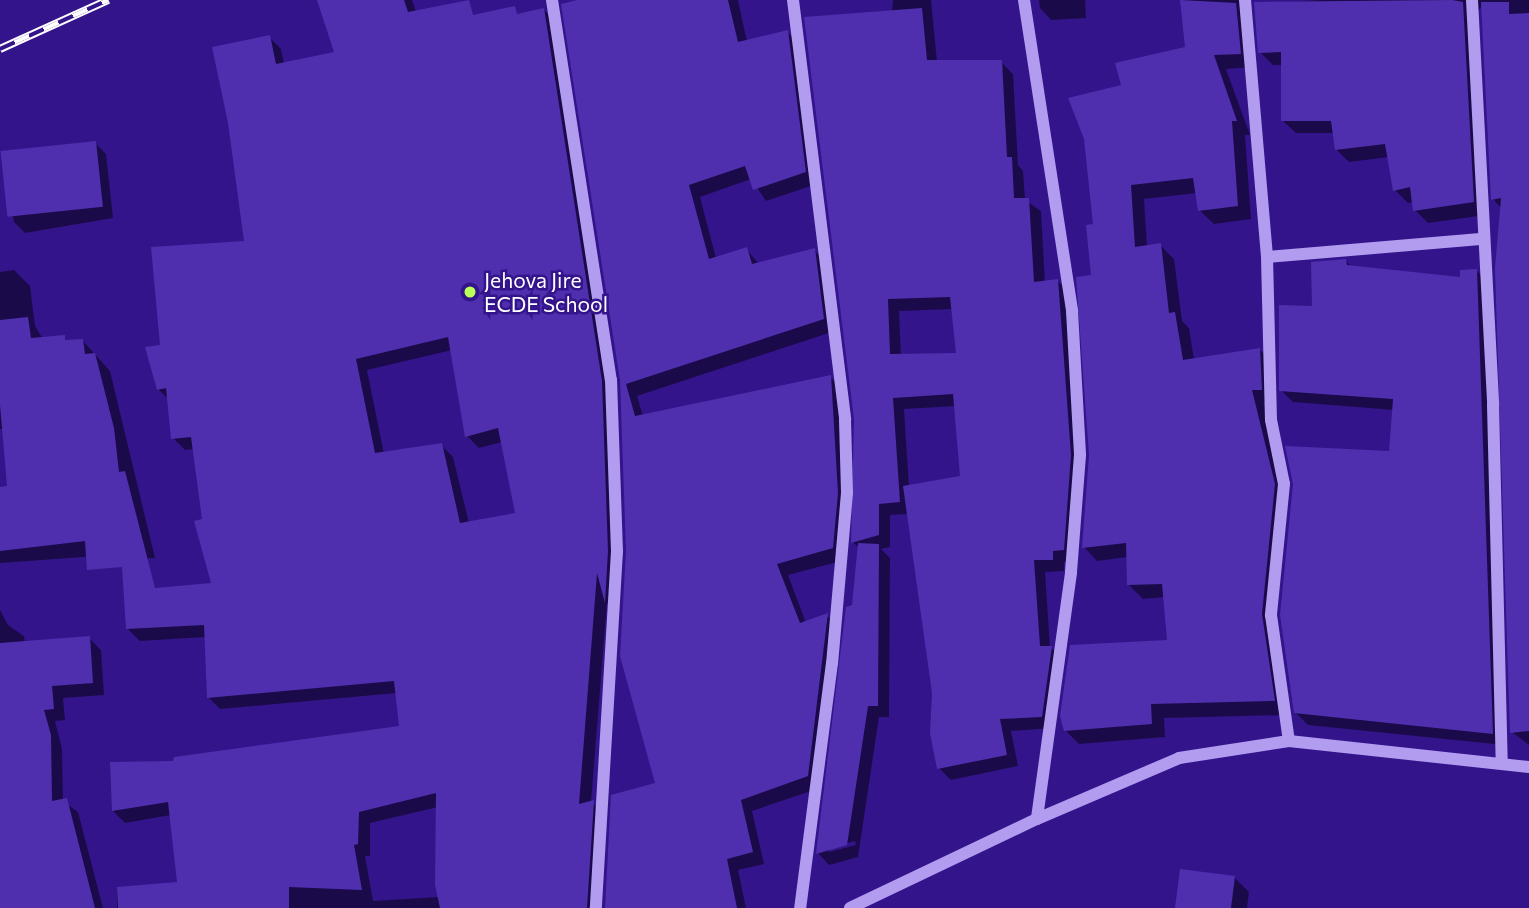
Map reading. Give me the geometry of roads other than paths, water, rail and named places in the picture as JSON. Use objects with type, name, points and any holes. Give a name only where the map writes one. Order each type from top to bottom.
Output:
[{"type":"street","points":[[552,0],[611,380],[617,551],[596,908]]},
{"type":"street","points":[[793,0],[845,420],[846,492],[832,663],[800,908]]},
{"type":"street","points":[[1024,0],[1072,311],[1080,455],[1071,573],[1037,819]]},
{"type":"street","points":[[1245,0],[1267,257],[1271,419],[1284,484],[1271,615],[1289,741]]},
{"type":"street","points":[[1472,0],[1493,405],[1502,762]]},
{"type":"street","points":[[1267,257],[1483,239]]},
{"type":"street","points":[[850,908],[1037,819],[1179,758],[1289,741],[1529,767]]},
{"type":"railway","points":[[0,49],[108,0]]},
{"type":"place","name":"Jehova Jire ECDE School","points":[[470,292]]}]
